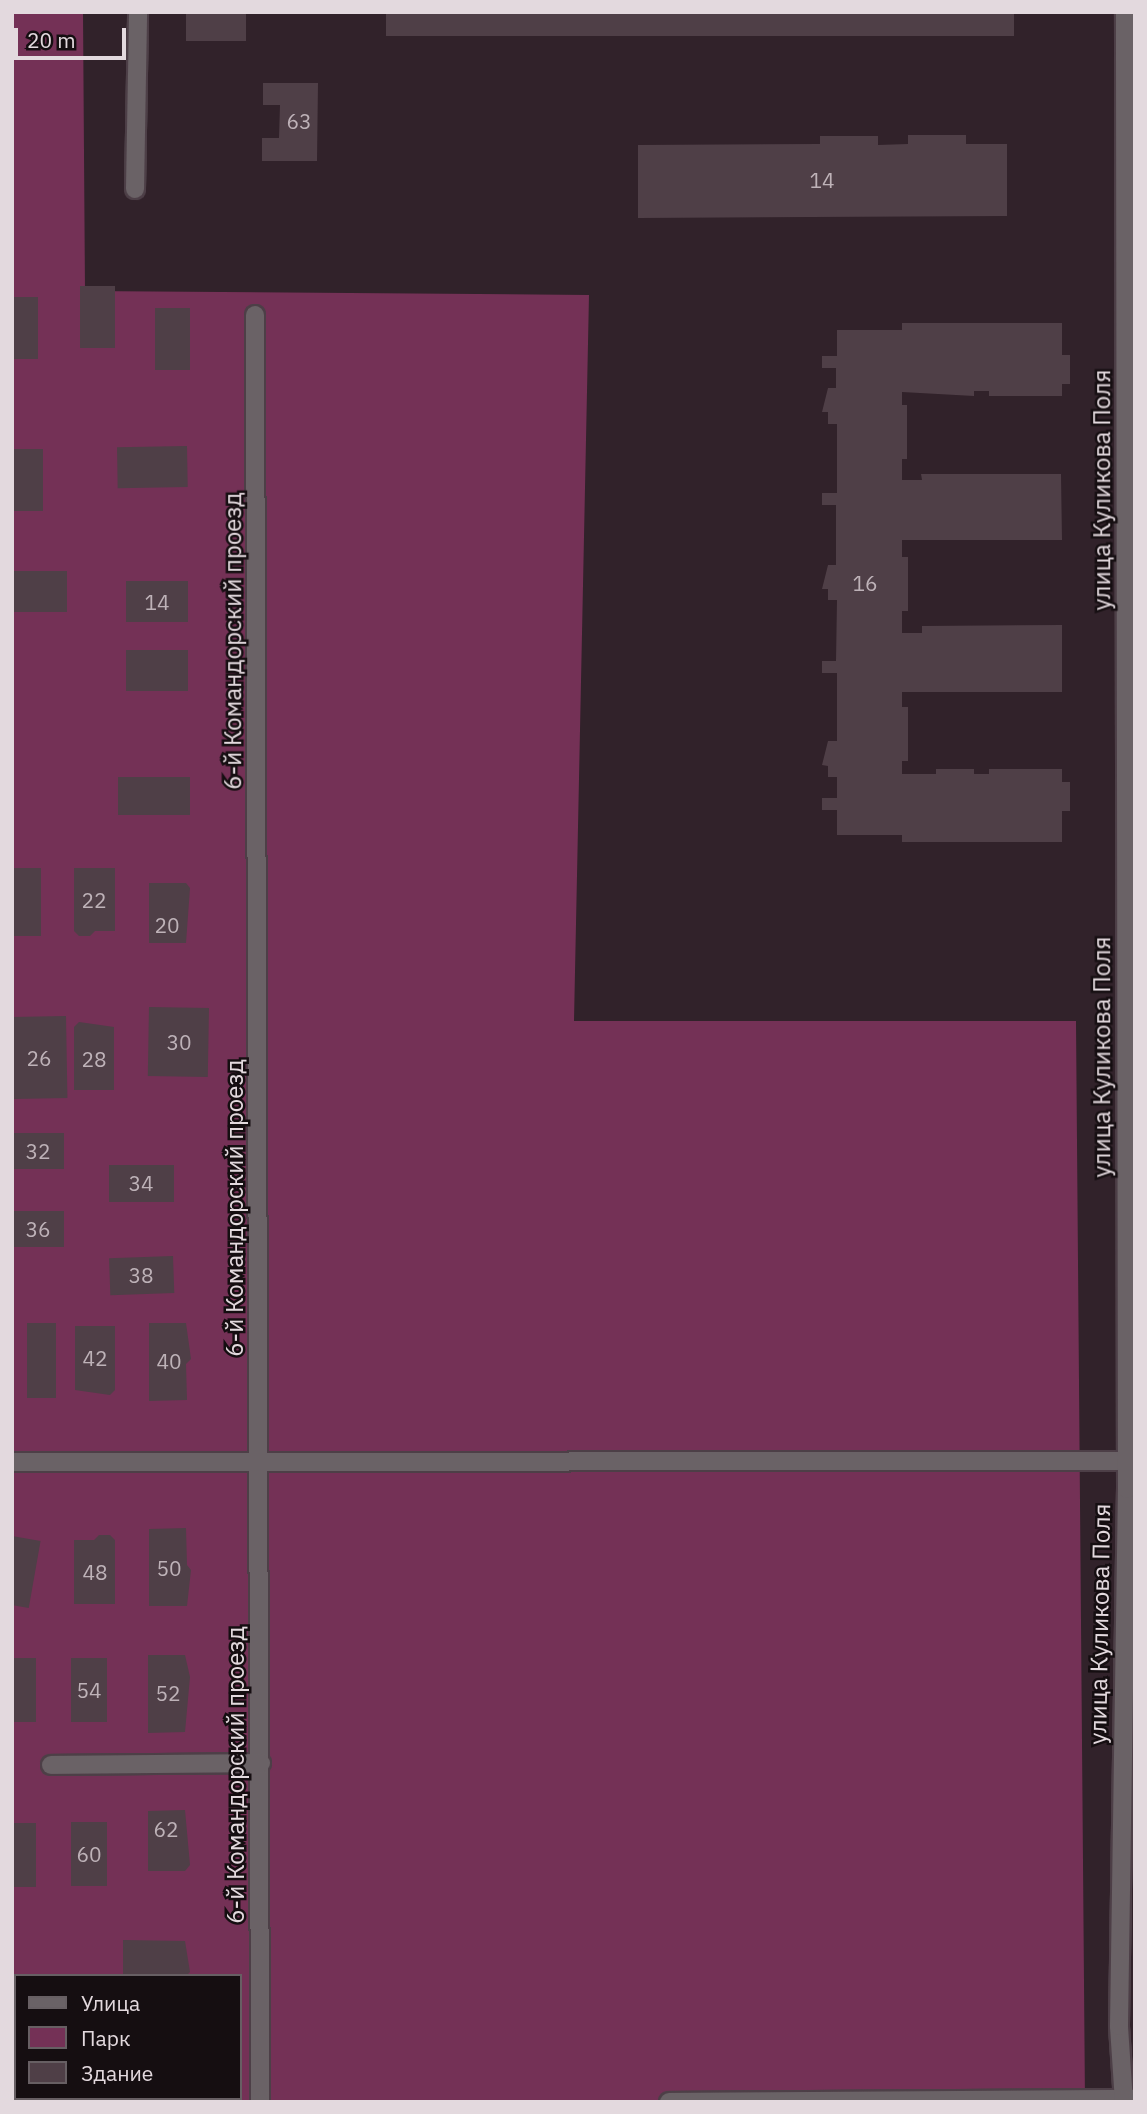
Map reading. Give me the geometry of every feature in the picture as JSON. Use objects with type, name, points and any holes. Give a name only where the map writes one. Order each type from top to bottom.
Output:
[{"type":"street","points":[[135,188],[138,12]]},
{"type":"street","name":"улица Куликова Поля","points":[[1125,12],[1130,250],[1127,2100]]},
{"type":"street","name":"6-й Командорский проезд","points":[[256,315],[261,1461],[260,2102]]},
{"type":"street","points":[[12,1462],[1127,1461]]},
{"type":"street","points":[[51,1765],[261,1763]]},
{"type":"street","points":[[669,2102],[1127,2100]]},
{"type":"green space","points":[[12,12],[83,12],[85,291],[589,295],[574,1021],[1076,1021],[1085,2102],[12,2102]]},
{"type":"building","points":[[186,12],[246,12],[246,41],[186,41]]},
{"type":"building","points":[[386,12],[1014,12],[1014,36],[386,36]]},
{"type":"building","points":[[263,83],[318,83],[317,161],[262,161],[262,138],[279,138],[280,105],[263,105]]},
{"type":"building","points":[[908,135],[966,135],[966,144],[1007,144],[1007,216],[638,218],[638,145],[820,144],[820,136],[878,136],[878,145],[908,144]]},
{"type":"building","points":[[80,286],[115,286],[115,348],[80,348]]},
{"type":"building","points":[[12,297],[38,297],[38,359],[12,359]]},
{"type":"building","points":[[155,308],[190,308],[190,370],[155,370]]},
{"type":"building","points":[[902,323],[1062,323],[1062,355],[1070,355],[1070,384],[1062,384],[1062,396],[989,396],[989,391],[974,391],[974,396],[902,392],[902,405],[907,405],[907,459],[902,459],[902,480],[922,480],[921,474],[1061,474],[1062,540],[902,540],[902,557],[908,557],[908,611],[902,611],[902,633],[922,633],[922,626],[1062,625],[1062,692],[902,692],[902,707],[908,707],[908,761],[902,761],[902,774],[936,774],[936,769],[974,769],[974,774],[989,774],[989,769],[1062,769],[1062,782],[1070,782],[1070,811],[1062,811],[1062,842],[902,842],[902,835],[837,835],[837,810],[822,810],[822,798],[837,798],[837,777],[828,777],[828,766],[822,765],[828,741],[837,741],[837,673],[822,673],[822,661],[836,661],[837,600],[828,600],[828,589],[822,589],[828,565],[836,565],[836,505],[822,505],[822,493],[837,493],[837,424],[828,424],[828,412],[822,412],[828,388],[836,388],[836,368],[822,368],[822,356],[837,356],[837,330],[902,330]]},
{"type":"building","points":[[187,446],[188,487],[118,488],[117,447]]},
{"type":"building","points":[[12,449],[43,449],[43,511],[12,511]]},
{"type":"building","points":[[12,571],[67,571],[67,612],[12,612]]},
{"type":"building","points":[[126,581],[188,581],[188,622],[126,622]]},
{"type":"building","points":[[126,650],[188,650],[188,691],[126,691]]},
{"type":"building","points":[[118,777],[190,777],[190,815],[118,815]]},
{"type":"building","points":[[12,868],[41,868],[41,936],[12,936]]},
{"type":"building","points":[[74,868],[115,868],[115,931],[95,931],[90,936],[79,936],[74,931]]},
{"type":"building","points":[[149,883],[186,883],[190,888],[186,943],[149,943]]},
{"type":"building","points":[[149,1007],[209,1008],[208,1077],[148,1076]]},
{"type":"building","points":[[66,1016],[67,1098],[13,1099],[12,1017]]},
{"type":"building","points":[[79,1022],[114,1027],[114,1090],[74,1090],[74,1027]]},
{"type":"building","points":[[12,1133],[64,1133],[64,1169],[12,1169]]},
{"type":"building","points":[[109,1165],[174,1165],[174,1202],[109,1202]]},
{"type":"building","points":[[12,1211],[64,1211],[64,1247],[12,1247]]},
{"type":"building","points":[[173,1256],[174,1293],[110,1295],[109,1258]]},
{"type":"building","points":[[27,1323],[56,1323],[56,1398],[27,1398]]},
{"type":"building","points":[[149,1323],[186,1323],[191,1359],[186,1364],[187,1400],[149,1401]]},
{"type":"building","points":[[75,1326],[115,1326],[115,1390],[110,1395],[75,1390]]},
{"type":"building","points":[[186,1528],[187,1565],[191,1570],[187,1606],[149,1606],[149,1529]]},
{"type":"building","points":[[99,1535],[110,1535],[115,1540],[115,1604],[74,1604],[74,1540],[94,1540]]},
{"type":"building","points":[[12,1536],[41,1541],[29,1608],[12,1605]]},
{"type":"building","points":[[148,1655],[185,1655],[190,1677],[185,1732],[148,1733]]},
{"type":"building","points":[[12,1658],[36,1658],[36,1722],[12,1722]]},
{"type":"building","points":[[71,1658],[107,1658],[107,1722],[71,1722]]},
{"type":"building","points":[[185,1810],[190,1865],[185,1871],[148,1871],[148,1811]]},
{"type":"building","points":[[71,1822],[107,1822],[107,1886],[71,1886]]},
{"type":"building","points":[[12,1823],[36,1823],[36,1887],[12,1887]]},
{"type":"building","points":[[123,1940],[185,1941],[190,1972],[188,1974],[123,1974]]}]
